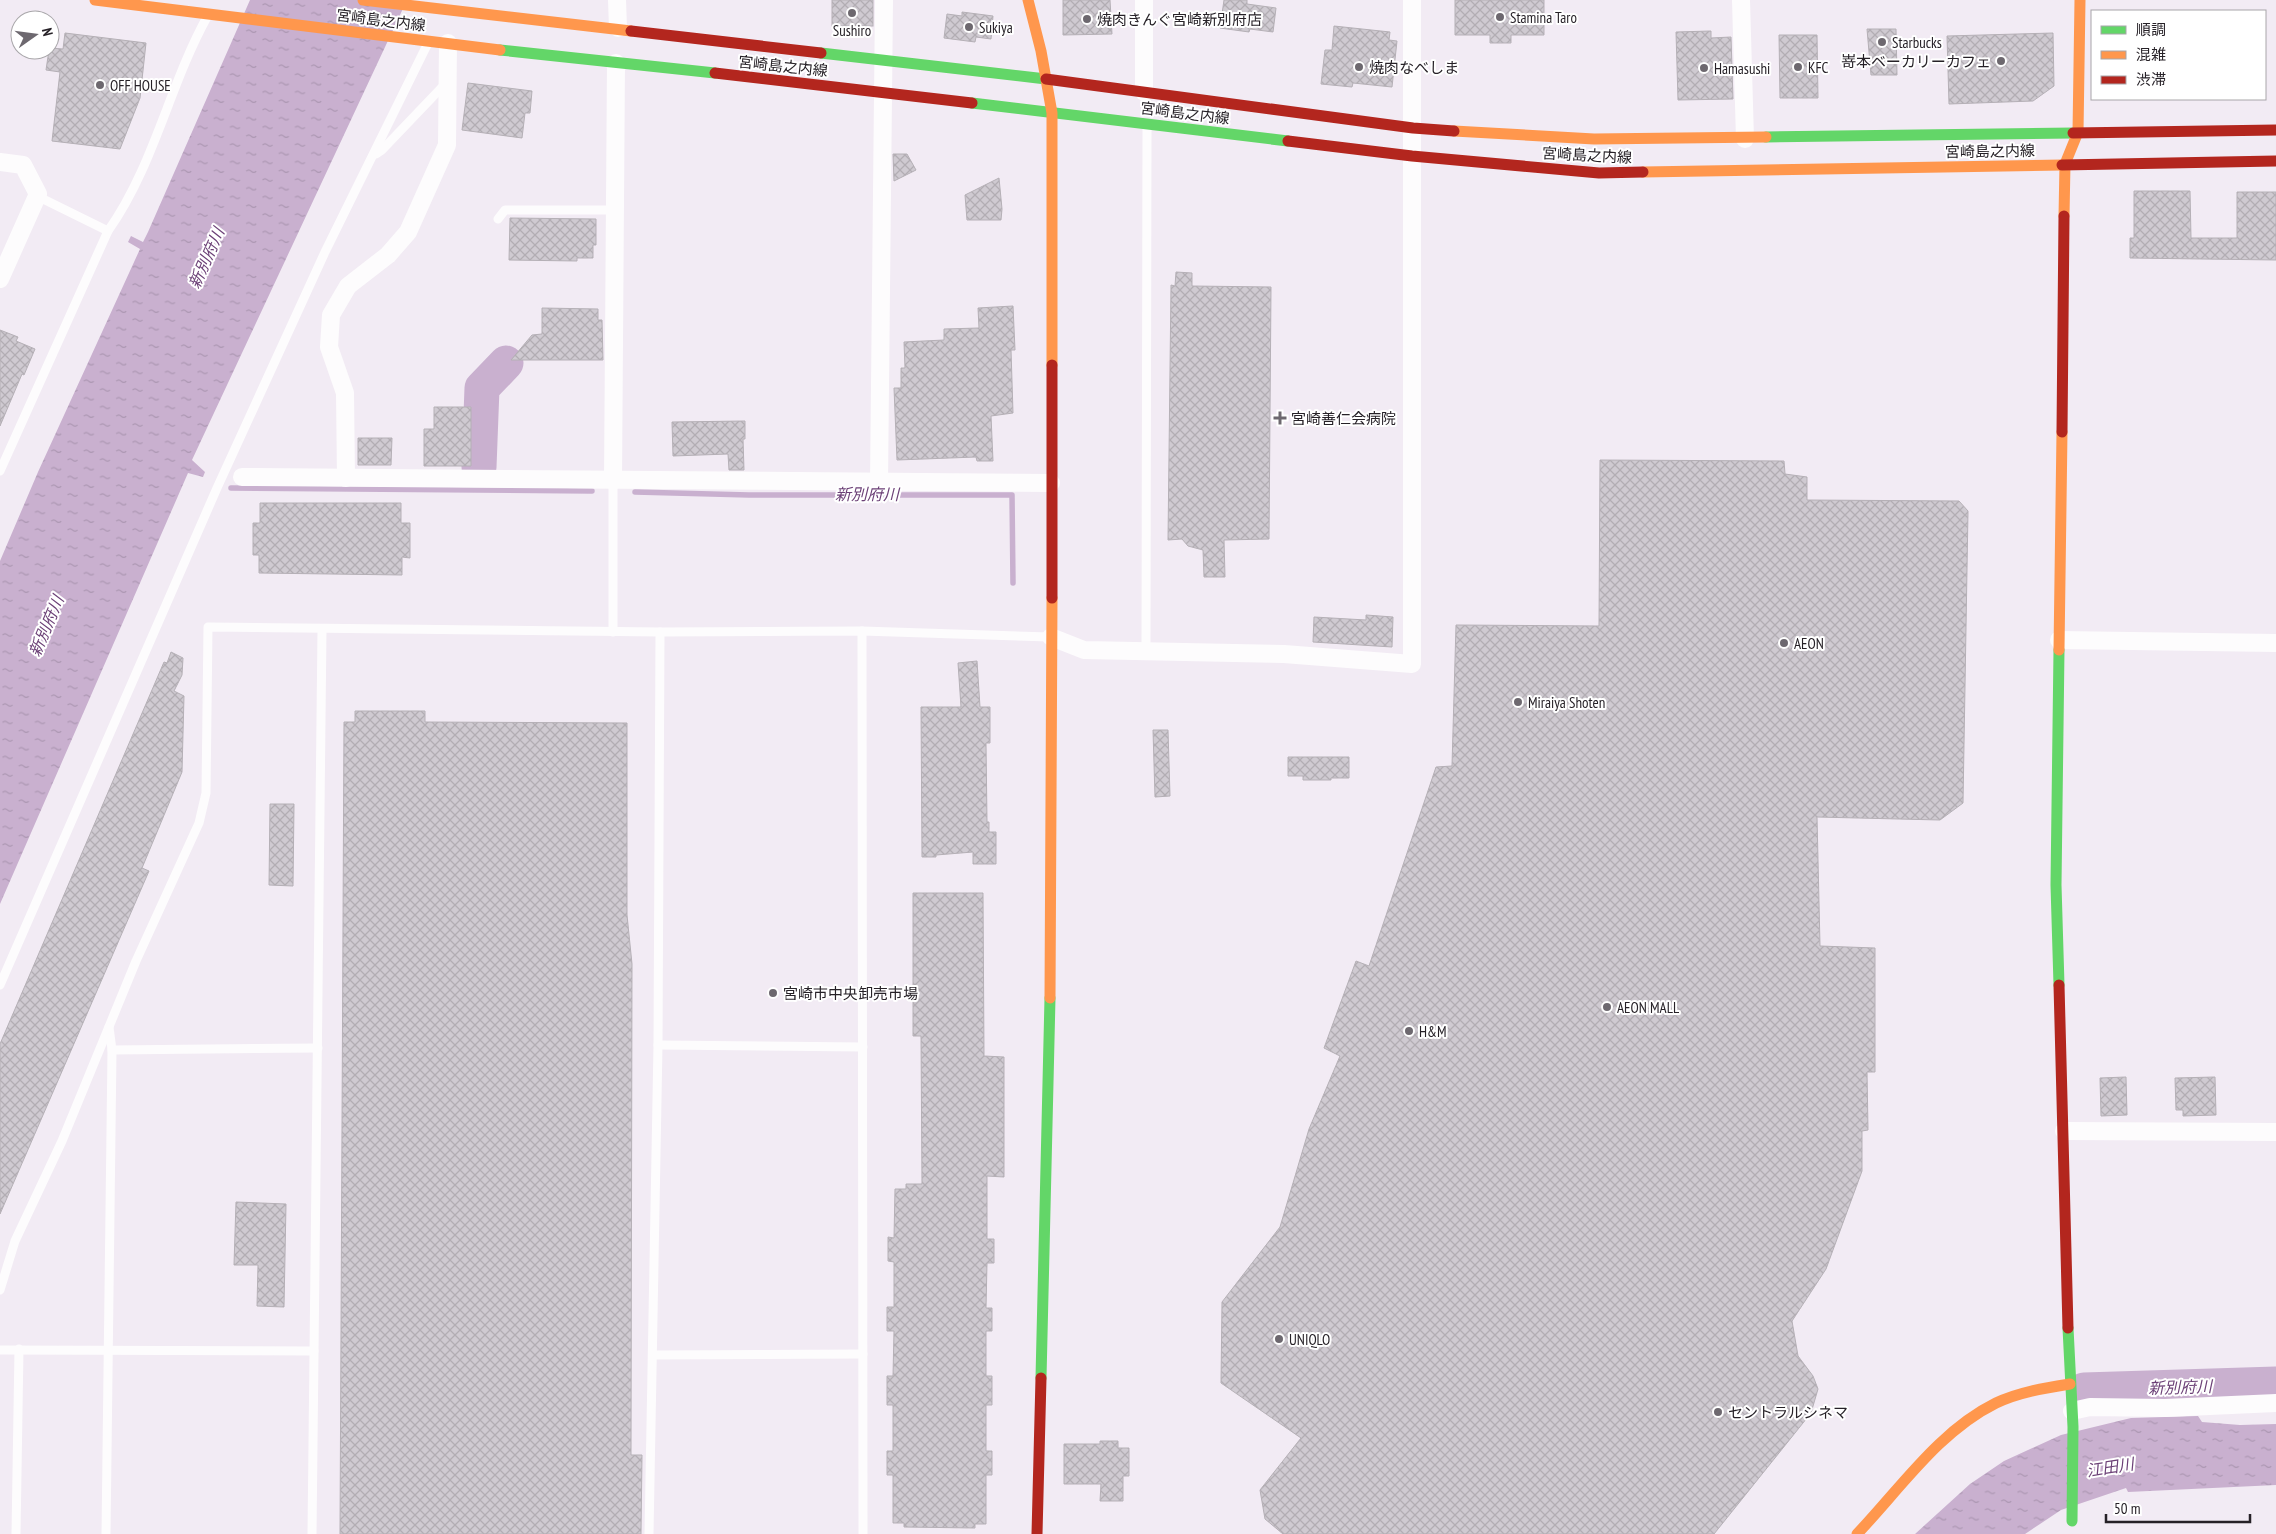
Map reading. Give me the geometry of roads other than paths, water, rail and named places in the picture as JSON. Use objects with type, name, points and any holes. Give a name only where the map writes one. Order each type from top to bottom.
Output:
[{"type":"main road","name":"宮崎島之内線","points":[[95,0],[234,16],[428,42],[884,92],[1412,156],[1599,173],[2276,161]]},
{"type":"main road","name":"宮崎島之内線","points":[[362,0],[434,9],[473,6],[618,28],[1045,79],[1413,128],[1594,139],[2276,130]]},
{"type":"main road","points":[[1028,0],[1041,51],[1052,113],[1052,836],[1049,1077],[1037,1534]]},
{"type":"main road","points":[[2072,1528],[2072,1419],[2056,885],[2065,164],[2078,132],[2080,0]]},
{"type":"main road","points":[[1857,1534],[1924,1463],[1971,1417],[1994,1403],[2027,1391],[2070,1384]]},
{"type":"street","points":[[618,0],[618,28]]},
{"type":"street","points":[[879,483],[885,60],[884,0]]},
{"type":"street","points":[[1144,0],[1144,92]]},
{"type":"street","points":[[1051,637],[1084,650],[1284,654],[1412,664],[1412,0]]},
{"type":"street","points":[[1741,0],[1745,138]]},
{"type":"street","points":[[346,478],[345,393],[329,346],[330,315],[348,286],[388,255],[408,232],[447,145],[448,43]]},
{"type":"street","points":[[614,481],[616,63]]},
{"type":"street","points":[[0,162],[24,165],[37,196],[0,279]]},
{"type":"street","points":[[242,477],[1051,483]]},
{"type":"street","points":[[2060,640],[2276,643]]},
{"type":"street","points":[[2064,1131],[2276,1132]]},
{"type":"street","points":[[2072,1419],[2090,1407],[2165,1408],[2276,1403]]},
{"type":"lane","points":[[0,471],[108,231],[124,209],[162,125],[195,39],[209,13]]},
{"type":"lane","points":[[0,985],[217,488],[325,252],[428,42]]},
{"type":"lane","points":[[374,155],[382,150],[447,82]]},
{"type":"lane","points":[[1146,651],[1147,123]]},
{"type":"lane","points":[[37,196],[108,231]]},
{"type":"lane","points":[[498,219],[505,210],[615,210]]},
{"type":"lane","points":[[613,632],[614,481]]},
{"type":"lane","points":[[0,1290],[15,1241],[62,1141],[136,961],[199,823],[206,793],[208,627],[613,632],[862,631],[1051,637]]},
{"type":"lane","points":[[312,1534],[322,629]]},
{"type":"lane","points":[[862,631],[863,1534]]},
{"type":"lane","points":[[649,1534],[658,1045],[660,632]]},
{"type":"lane","points":[[106,1534],[112,1050],[109,1026]]},
{"type":"lane","points":[[658,1045],[863,1047]]},
{"type":"lane","points":[[112,1050],[318,1048]]},
{"type":"lane","points":[[16,1534],[19,1349]]},
{"type":"lane","points":[[0,1350],[314,1351]]},
{"type":"lane","points":[[653,1356],[863,1354]]},
{"type":"water","points":[[250,0],[407,0],[192,460],[205,472],[203,477],[188,473],[0,904],[0,561],[38,472],[140,249],[128,242],[131,236],[143,242]]},
{"type":"water","name":"江田川","points":[[2198,1416],[2202,1422],[2240,1425],[2276,1424],[2276,1485],[2128,1492],[2126,1488],[2061,1510],[2025,1534],[1915,1534],[1970,1484],[2004,1461],[2061,1435],[2131,1418]]},
{"type":"waterway","name":"新別府川","points":[[479,467],[482,388],[506,363]]},
{"type":"waterway","name":"新別府川","points":[[231,488],[592,491]]},
{"type":"waterway","name":"新別府川","points":[[635,492],[749,495],[1012,495],[1013,583]]},
{"type":"waterway","name":"新別府川","points":[[2084,1390],[2276,1384]]},
{"type":"place","name":"Sushiro","points":[[852,13]]},
{"type":"place","name":"Stamina Taro","points":[[1500,17]]},
{"type":"place","name":"焼肉きんぐ宮崎新別府店","points":[[1087,19]]},
{"type":"place","name":"Sukiya","points":[[969,27]]},
{"type":"place","name":"Starbucks","points":[[1882,42]]},
{"type":"place","name":"嵜本ベーカリーカフェ","points":[[2001,61]]},
{"type":"place","name":"焼肉なべしま","points":[[1359,67]]},
{"type":"place","name":"KFC","points":[[1798,67]]},
{"type":"place","name":"Hamasushi","points":[[1704,68]]},
{"type":"place","name":"OFF HOUSE","points":[[100,85]]},
{"type":"place","name":"宮崎善仁会病院","points":[[1280,418]]},
{"type":"place","name":"AEON","points":[[1784,643]]},
{"type":"place","name":"Miraiya Shoten","points":[[1518,702]]},
{"type":"place","name":"宮崎市中央卸売市場","points":[[773,993]]},
{"type":"place","name":"AEON MALL","points":[[1607,1007]]},
{"type":"place","name":"H&M","points":[[1409,1031]]},
{"type":"place","name":"UNIQLO","points":[[1279,1339]]},
{"type":"place","name":"セントラルシネマ","points":[[1718,1412]]}]
